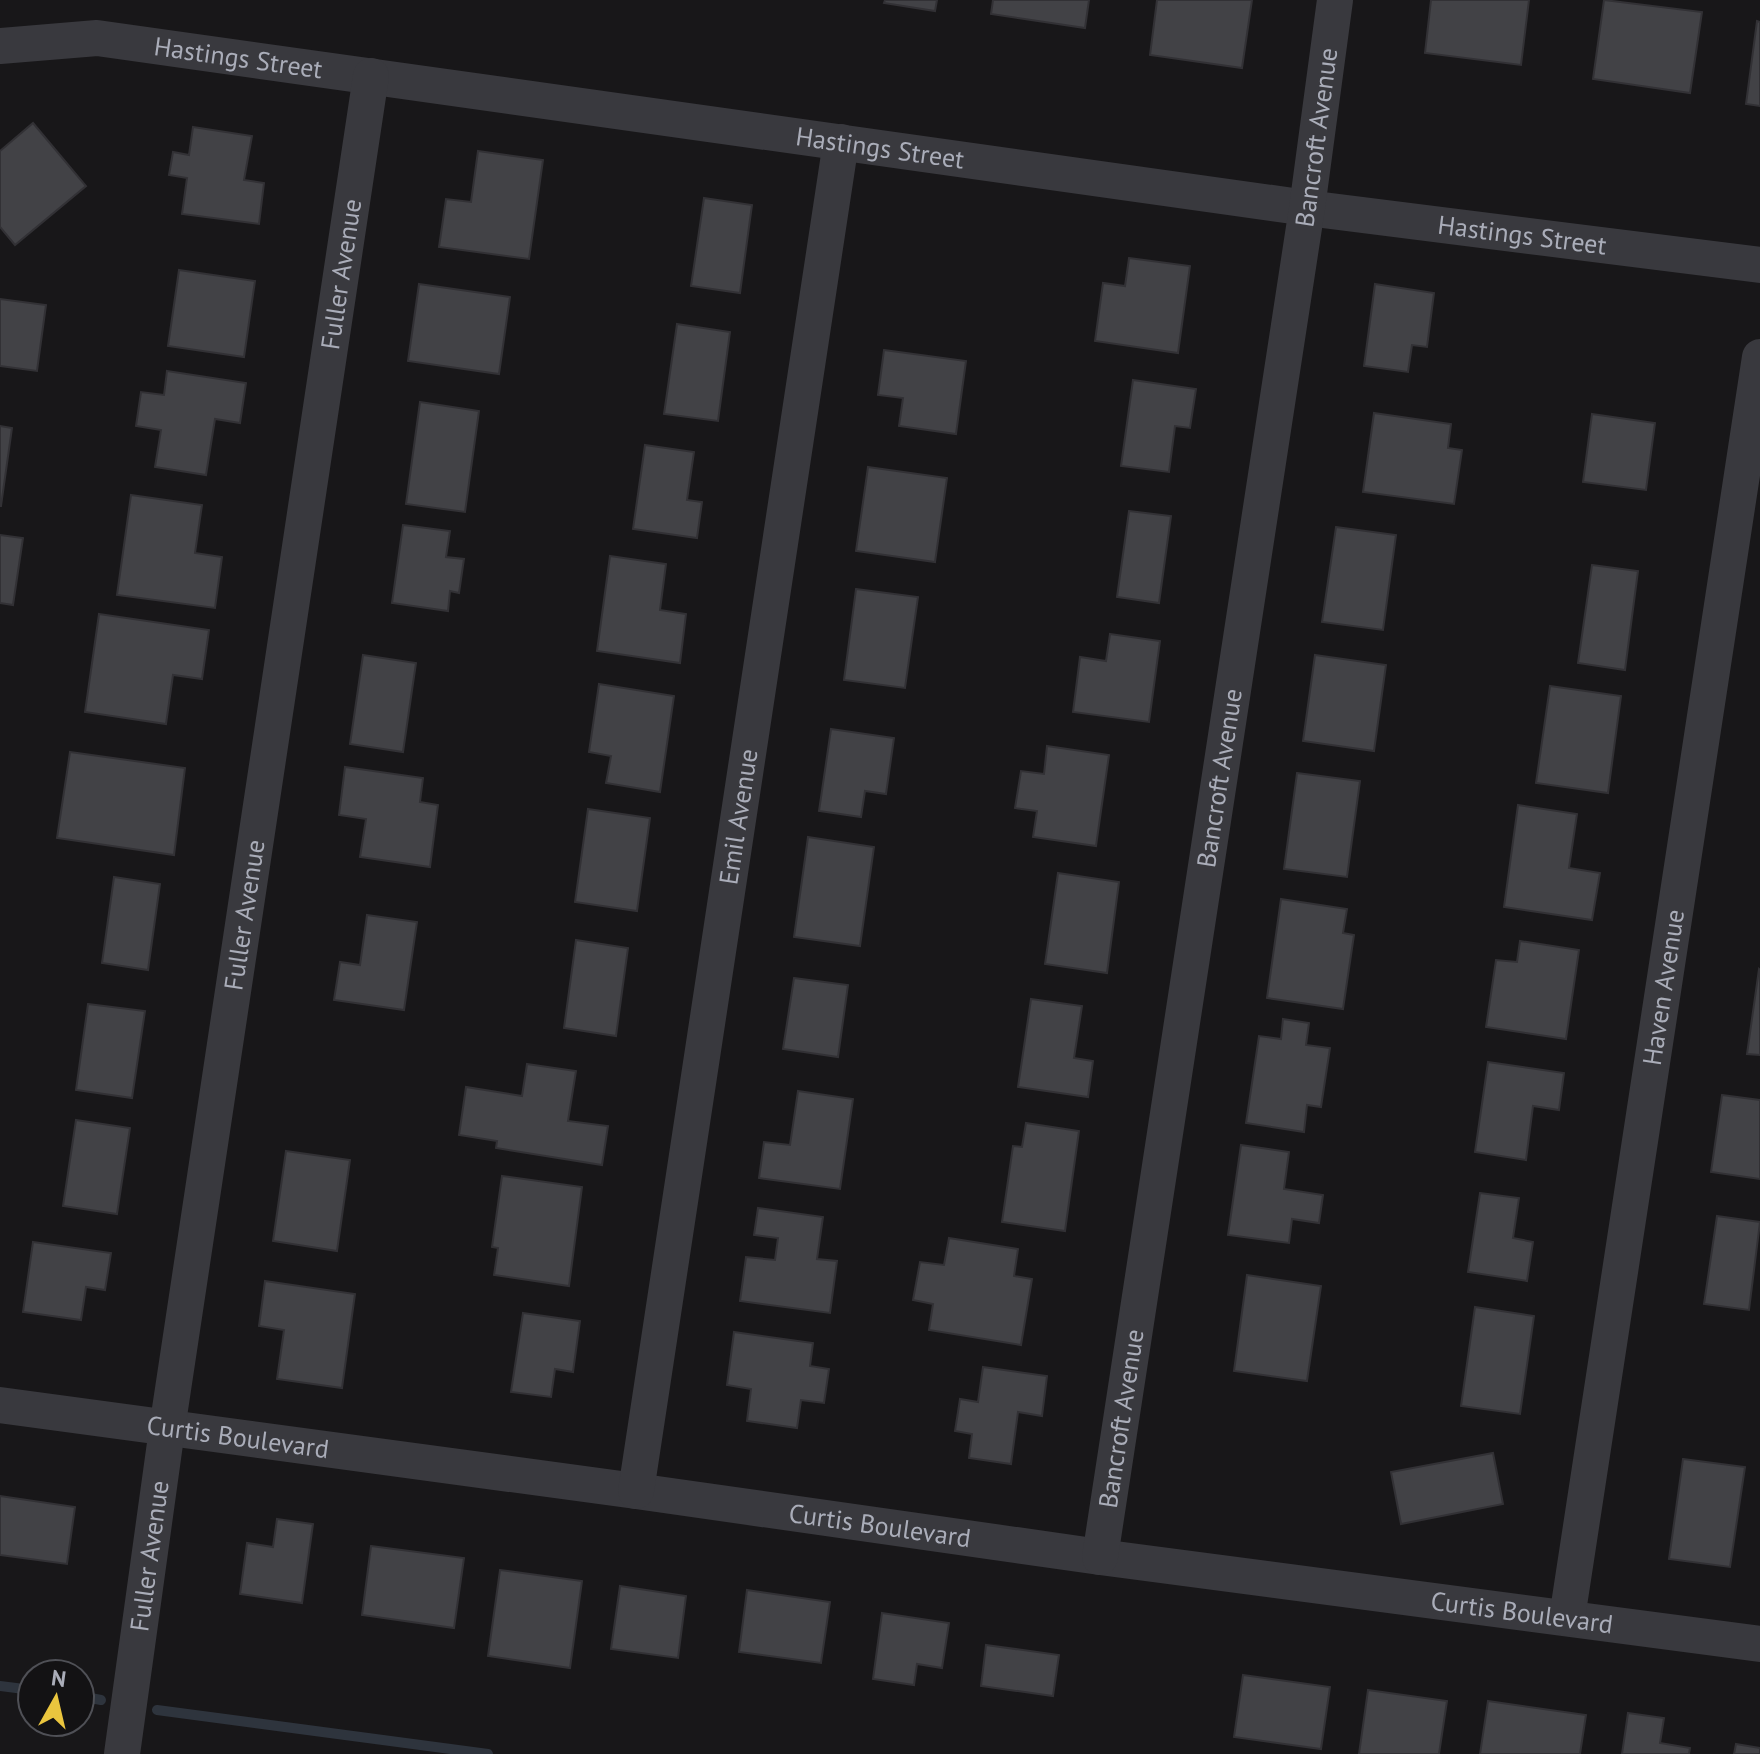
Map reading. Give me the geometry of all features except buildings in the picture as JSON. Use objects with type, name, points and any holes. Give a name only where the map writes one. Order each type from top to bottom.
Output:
[{"type":"street","name":"Bancroft Avenue","points":[[1100,1557],[1307,208],[1335,0]]},
{"type":"street","name":"Hastings Street","points":[[0,46],[97,38],[1307,208],[1760,265]]},
{"type":"street","name":"Fuller Avenue","points":[[122,1754],[167,1429],[371,76]]},
{"type":"street","name":"Emil Avenue","points":[[636,1491],[841,142]]},
{"type":"street","name":"Haven Avenue","points":[[1567,1618],[1760,357]]},
{"type":"street","name":"Curtis Boulevard","points":[[0,1405],[1100,1557],[1760,1644]]},
{"type":"waterway","points":[[0,1686],[16,1688]]},
{"type":"waterway","points":[[96,1699],[101,1700]]},
{"type":"waterway","points":[[157,1710],[488,1754]]}]
